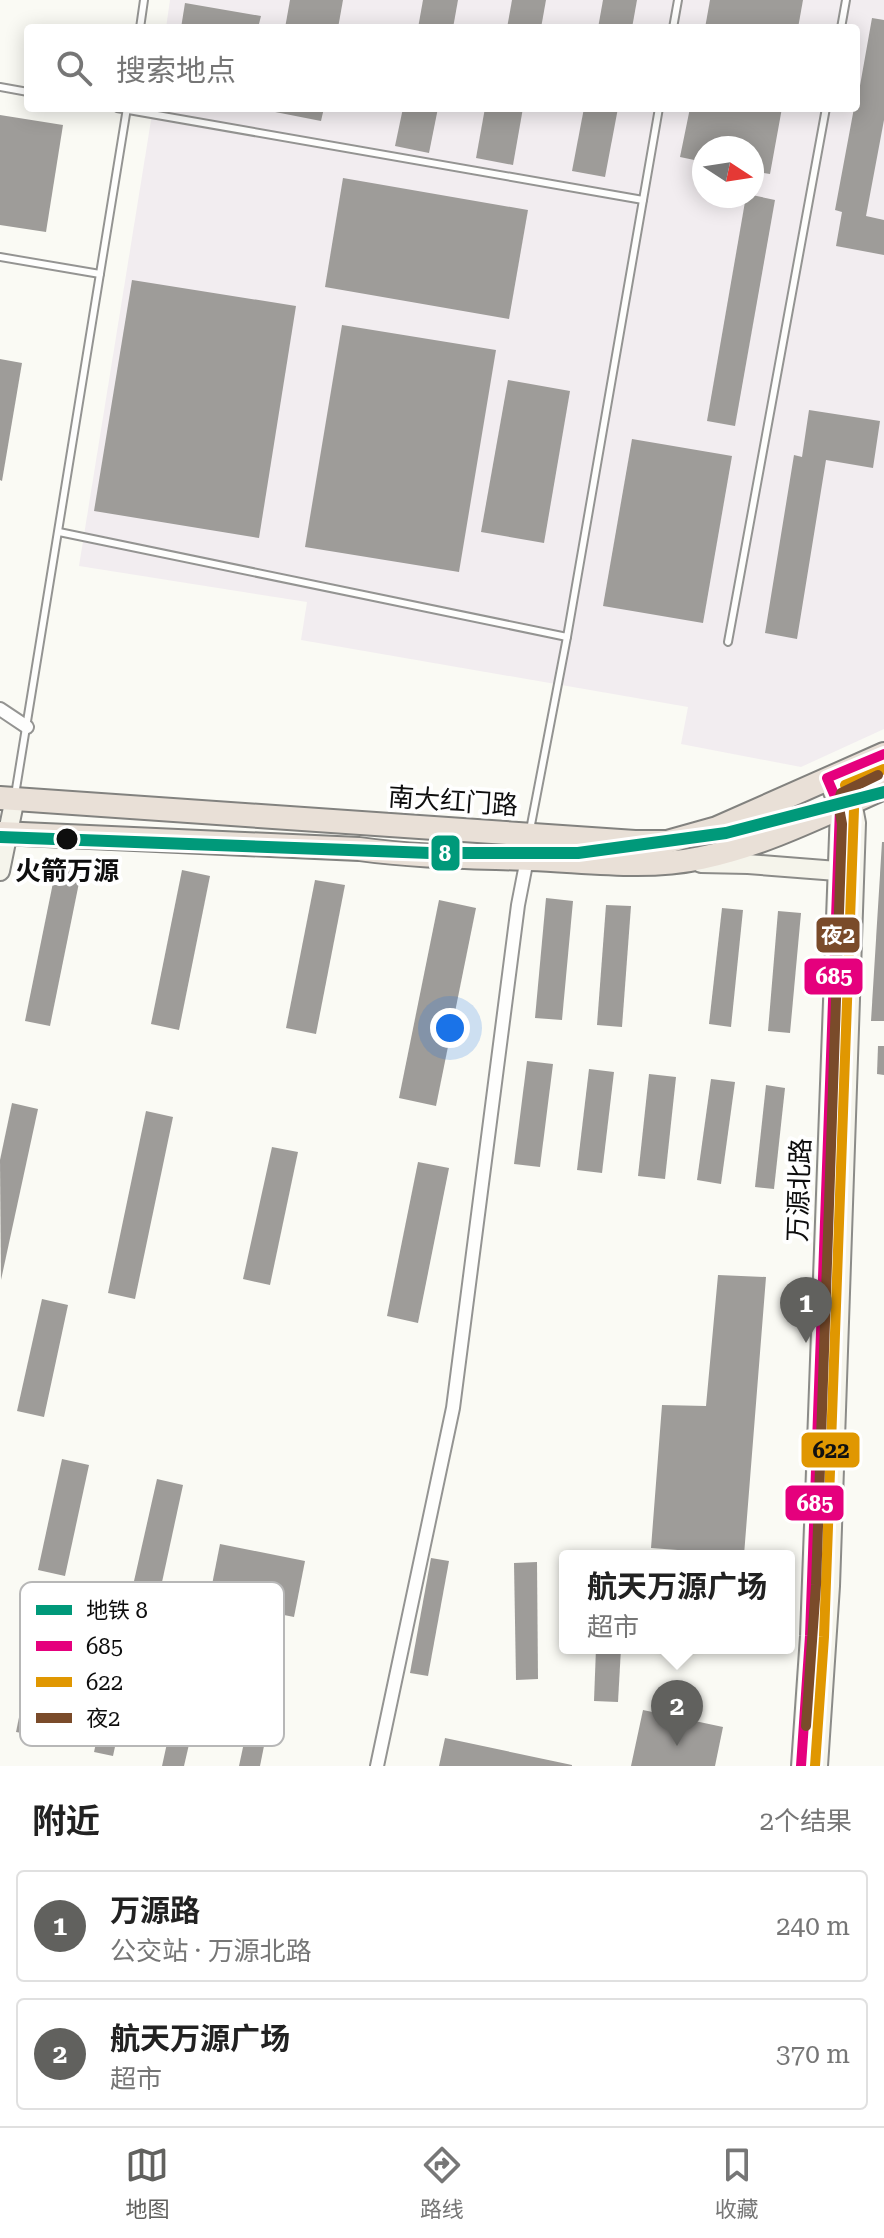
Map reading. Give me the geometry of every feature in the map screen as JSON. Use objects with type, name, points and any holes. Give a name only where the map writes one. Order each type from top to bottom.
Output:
[{"type":"highway","name":"南大红门路","points":[[7,798],[667,842],[717,828],[884,754]]},
{"type":"highway","name":"南大红门路","points":[[4,834],[359,849],[477,859],[658,863],[715,855],[759,841],[884,788]]},
{"type":"main road","points":[[833,775],[846,805]]},
{"type":"main road","points":[[0,871],[7,798]]},
{"type":"main road","name":"万源北路","points":[[801,1766],[810,1636],[837,871],[846,805]]},
{"type":"main road","name":"万源北路","points":[[818,1766],[831,1555],[856,839],[856,823],[846,805]]},
{"type":"main road","points":[[658,863],[748,864],[837,871]]},
{"type":"street","points":[[0,709],[27,727]]},
{"type":"street","points":[[377,1766],[453,1408],[518,905],[527,859]]},
{"type":"lane","points":[[141,24],[144,0]]},
{"type":"lane","points":[[674,24],[678,0]]},
{"type":"lane","points":[[842,24],[846,0]]},
{"type":"lane","points":[[0,87],[24,91]]},
{"type":"lane","points":[[7,798],[27,727],[127,112]]},
{"type":"lane","points":[[144,112],[643,200]]},
{"type":"lane","points":[[527,859],[658,112]]},
{"type":"lane","points":[[728,642],[825,112]]},
{"type":"lane","points":[[0,257],[100,274]]},
{"type":"lane","points":[[59,532],[567,637]]},
{"type":"shaded area","points":[[170,0],[884,0],[884,729],[801,767],[681,744],[688,707],[301,640],[307,602],[79,566],[152,112],[860,112],[860,24],[167,24]]},
{"type":"building","points":[[290,0],[343,0],[339,24],[286,24]]},
{"type":"building","points":[[423,0],[458,0],[454,24],[419,24]]},
{"type":"building","points":[[512,0],[546,0],[542,24],[508,24]]},
{"type":"building","points":[[603,0],[637,0],[633,24],[599,24]]},
{"type":"building","points":[[710,0],[803,0],[799,24],[706,24]]},
{"type":"building","points":[[185,3],[261,16],[259,24],[182,24]]},
{"type":"building","points":[[872,18],[884,20],[884,120],[866,216],[884,220],[884,255],[836,246],[842,212],[835,210],[853,112],[860,112],[860,86]]},
{"type":"building","points":[[275,112],[323,112],[321,121]]},
{"type":"building","points":[[402,112],[437,112],[429,153],[395,146]]},
{"type":"building","points":[[484,112],[522,112],[513,165],[476,158]]},
{"type":"building","points":[[583,112],[617,112],[605,177],[572,171]]},
{"type":"building","points":[[689,112],[781,112],[770,174],[764,173],[764,136],[692,136],[692,160],[680,157]]},
{"type":"building","points":[[0,115],[63,125],[46,232],[0,225]]},
{"type":"building","points":[[343,178],[528,210],[509,319],[325,287]]},
{"type":"building","points":[[764,198],[775,200],[735,426],[707,421],[744,208],[764,208]]},
{"type":"building","points":[[132,280],[296,306],[259,538],[94,511]]},
{"type":"building","points":[[342,325],[496,350],[459,572],[305,547]]},
{"type":"building","points":[[0,359],[22,363],[2,481],[0,480]]},
{"type":"building","points":[[508,380],[570,391],[544,543],[481,532]]},
{"type":"building","points":[[809,410],[880,421],[873,468],[826,460],[797,639],[765,633],[794,455],[802,457]]},
{"type":"building","points":[[632,439],[732,456],[703,623],[603,606]]},
{"type":"building","points":[[882,842],[884,1021],[871,1021]]},
{"type":"building","points":[[58,858],[83,863],[50,1026],[25,1021]]},
{"type":"building","points":[[182,870],[210,876],[179,1030],[151,1024]]},
{"type":"building","points":[[315,880],[345,885],[316,1034],[286,1028]]},
{"type":"building","points":[[546,898],[573,901],[562,1020],[535,1018]]},
{"type":"building","points":[[439,900],[476,908],[436,1106],[399,1098]]},
{"type":"building","points":[[606,905],[631,906],[622,1027],[597,1025]]},
{"type":"building","points":[[722,908],[743,910],[731,1027],[709,1024]]},
{"type":"building","points":[[778,911],[801,913],[790,1033],[768,1031]]},
{"type":"building","points":[[878,1046],[884,1046],[884,1075],[877,1074]]},
{"type":"building","points":[[527,1061],[553,1064],[540,1167],[514,1164]]},
{"type":"building","points":[[589,1069],[614,1072],[602,1173],[577,1170]]},
{"type":"building","points":[[649,1074],[676,1077],[665,1179],[638,1176]]},
{"type":"building","points":[[711,1079],[735,1082],[721,1184],[697,1180]]},
{"type":"building","points":[[766,1085],[785,1088],[774,1189],[755,1187]]},
{"type":"building","points":[[12,1103],[38,1109],[1,1280],[0,1160]]},
{"type":"building","points":[[146,1111],[173,1117],[135,1299],[108,1293]]},
{"type":"building","points":[[272,1147],[298,1152],[270,1285],[243,1279]]},
{"type":"building","points":[[418,1162],[449,1168],[418,1323],[387,1316]]},
{"type":"building","points":[[718,1275],[766,1277],[744,1550],[651,1548],[662,1405],[706,1406]]},
{"type":"building","points":[[42,1299],[68,1305],[44,1417],[17,1411]]},
{"type":"building","points":[[62,1459],[89,1465],[65,1576],[38,1570]]},
{"type":"building","points":[[157,1479],[183,1485],[162,1582],[134,1582]]},
{"type":"building","points":[[220,1544],[305,1561],[294,1617],[284,1615],[284,1582],[213,1582]]},
{"type":"building","points":[[431,1558],[449,1561],[428,1676],[410,1673]]},
{"type":"building","points":[[537,1562],[538,1679],[516,1680],[514,1563]]},
{"type":"building","points":[[596,1654],[621,1654],[618,1702],[594,1701]]},
{"type":"building","points":[[643,1710],[723,1727],[715,1766],[631,1766]]},
{"type":"building","points":[[20,1712],[20,1733],[16,1732]]},
{"type":"building","points":[[445,1738],[572,1765],[572,1766],[439,1766]]},
{"type":"building","points":[[95,1746],[115,1746],[113,1756],[94,1752]]},
{"type":"building","points":[[166,1746],[189,1746],[184,1766],[162,1766]]},
{"type":"building","points":[[243,1746],[264,1746],[260,1766],[239,1766]]},
{"type":"metro line","name":"8","points":[[0,837],[430,853],[578,853],[726,833],[884,792]]},
{"type":"transit line","name":"685","points":[[801,1766],[810,1636],[840,808],[827,778],[884,754]]},
{"type":"transit line","name":"622","points":[[815,1766],[824,1637],[854,809],[845,785],[884,769]]},
{"type":"transit line","name":"夜2","points":[[806,1726],[816,1585],[842,824],[838,802],[841,793],[878,775]]},
{"type":"place","name":"火箭万源","points":[[67,839]]},
{"type":"place","name":"万源路","points":[[806,1343]]},
{"type":"place","name":"航天万源广场","points":[[677,1746]]}]
